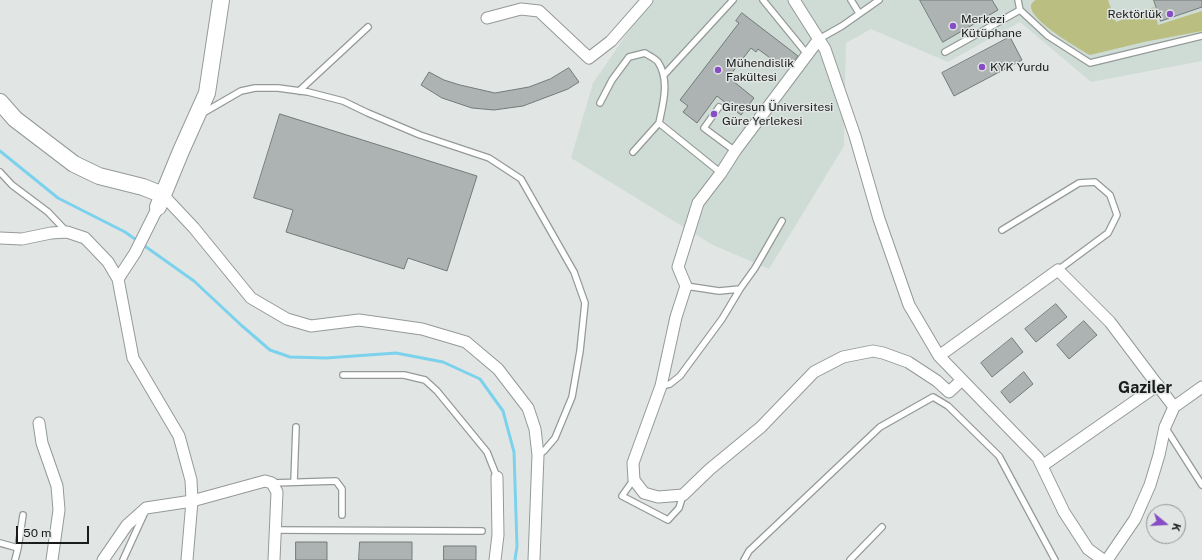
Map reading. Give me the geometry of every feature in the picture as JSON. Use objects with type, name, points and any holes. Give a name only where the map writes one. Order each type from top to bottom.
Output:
[{"type":"street","points":[[118,279],[135,253],[160,201],[207,93],[221,0]]},
{"type":"street","points":[[487,18],[521,9],[538,11],[589,58],[611,41],[647,0]]},
{"type":"street","points":[[794,0],[825,48],[855,136],[879,219],[909,305],[939,356],[1038,458],[1064,512],[1088,549],[1103,560]]},
{"type":"street","points":[[818,39],[735,151],[722,173],[698,203],[678,267],[686,286],[676,317],[661,386],[633,463],[634,479],[644,493],[658,497],[683,495],[710,469],[761,427],[814,372],[843,357],[873,351],[883,353],[908,362],[937,381],[949,392],[962,380]]},
{"type":"street","points":[[0,102],[15,119],[74,164],[99,176],[143,187],[194,228],[251,298],[287,320],[312,326],[359,320],[422,329],[466,342],[498,369],[528,408],[535,429],[538,454],[534,560]]},
{"type":"street","points":[[0,238],[22,239],[51,233],[66,232],[85,238],[108,262],[118,279],[133,358],[179,436],[191,480],[192,501],[187,560]]},
{"type":"street","points":[[939,356],[1058,270],[1110,322],[1174,407]]},
{"type":"street","points":[[1042,466],[1158,385]]},
{"type":"street","points":[[1107,560],[1135,519],[1152,477],[1159,455],[1165,427],[1174,407],[1202,387]]},
{"type":"street","points":[[39,423],[42,443],[57,486],[60,510],[52,560]]},
{"type":"street","points":[[495,560],[498,535],[497,477]]},
{"type":"street","points":[[103,560],[127,525],[146,508],[192,501],[265,481],[272,483],[277,492],[274,560]]},
{"type":"lane","points":[[664,75],[734,0]]},
{"type":"lane","points":[[763,0],[806,54]]},
{"type":"lane","points":[[851,0],[859,13]]},
{"type":"lane","points":[[818,39],[842,26],[879,0]]},
{"type":"lane","points":[[1018,0],[1020,10],[1048,36],[1090,63],[1202,36]]},
{"type":"lane","points":[[945,52],[1020,10]]},
{"type":"lane","points":[[299,91],[368,26]]},
{"type":"lane","points":[[600,103],[612,80],[629,57],[645,53],[657,61],[664,75],[664,98],[659,123],[633,152]]},
{"type":"lane","points":[[196,117],[241,91],[255,88],[278,88],[299,91],[343,101],[368,114],[420,135],[489,158],[521,179],[574,272],[585,303],[580,351],[572,397],[555,438],[544,451],[538,454]]},
{"type":"lane","points":[[719,106],[704,128],[735,151]]},
{"type":"lane","points":[[659,123],[722,173]]},
{"type":"lane","points":[[0,172],[12,185],[48,212],[66,232]]},
{"type":"lane","points":[[1002,230],[1079,183],[1096,182],[1110,195],[1117,215],[1108,233],[1058,270]]},
{"type":"lane","points":[[661,386],[670,384],[680,376],[722,319],[755,268],[782,221]]},
{"type":"lane","points":[[686,286],[719,291],[740,289]]},
{"type":"lane","points":[[343,374],[404,375],[425,380],[437,391],[487,452],[497,477]]},
{"type":"lane","points":[[744,560],[749,551],[880,427],[932,397],[948,406],[999,456],[1055,560]]},
{"type":"lane","points":[[294,482],[296,427]]},
{"type":"lane","points":[[1165,427],[1202,485]]},
{"type":"lane","points":[[634,479],[622,496],[668,520],[679,508],[683,495]]},
{"type":"lane","points":[[272,483],[336,481],[342,489],[342,515]]},
{"type":"lane","points":[[123,560],[146,508]]},
{"type":"lane","points":[[15,560],[23,515]]},
{"type":"lane","points":[[850,560],[882,527]]},
{"type":"lane","points":[[275,530],[482,530]]},
{"type":"lane","points":[[0,542],[18,548]]},
{"type":"shaded area","name":"Giresun Üniversitesi Güre Yerlekesi","points":[[650,0],[1202,0],[1202,61],[1091,82],[1020,22],[948,62],[871,29],[846,43],[844,146],[769,269],[713,245],[571,158],[593,83]]},
{"type":"green space","points":[[1036,0],[1108,0],[1116,22],[1154,7],[1158,25],[1202,11],[1202,31],[1144,42],[1090,55],[1074,46],[1040,21],[1033,13],[1031,5]]},
{"type":"building","name":"Merkezi Kütüphane","points":[[920,0],[992,0],[998,10],[943,42]]},
{"type":"building","name":"Rektörlük","points":[[1154,0],[1202,0],[1202,7],[1161,21]]},
{"type":"building","name":"Mühendislik Fakültesi","points":[[742,13],[798,56],[790,66],[784,62],[781,66],[758,49],[756,52],[751,48],[731,74],[736,78],[733,81],[754,98],[741,115],[717,96],[697,123],[683,112],[688,106],[680,100],[739,23],[736,21]]},
{"type":"building","name":"KYK Yurdu","points":[[1010,37],[1022,60],[954,96],[942,73]]},
{"type":"building","points":[[569,68],[579,82],[568,89],[523,106],[494,110],[472,108],[442,98],[421,85],[429,72],[444,80],[495,93],[529,87],[550,79]]},
{"type":"building","points":[[280,114],[477,176],[447,271],[408,258],[404,269],[286,232],[293,210],[254,198]]},
{"type":"building","points":[[1056,304],[1067,317],[1036,342],[1025,329]]},
{"type":"building","points":[[1084,321],[1097,335],[1069,359],[1057,345]]},
{"type":"building","points":[[1012,338],[1023,352],[992,377],[981,363]]},
{"type":"building","points":[[1024,372],[1033,384],[1010,403],[1001,392]]},
{"type":"building","points":[[296,542],[327,542],[327,560],[296,560]]},
{"type":"building","points":[[360,542],[412,542],[412,560],[359,560]]},
{"type":"building","points":[[444,546],[476,546],[476,560],[444,560]]},
{"type":"waterway","points":[[0,151],[58,198],[125,232],[194,281],[270,350],[290,357],[326,358],[396,353],[443,362],[480,379],[503,411],[514,452],[517,546],[515,560]]},
{"type":"place","name":"Rektörlük","points":[[1170,14]]},
{"type":"place","name":"Merkezi Kütüphane","points":[[953,26]]},
{"type":"place","name":"KYK Yurdu","points":[[982,67]]},
{"type":"place","name":"Mühendislik Fakültesi","points":[[718,70]]},
{"type":"place","name":"Giresun Üniversitesi Güre Yerlekesi","points":[[714,114]]},
{"type":"district","name":"Gaziler","points":[[1145,388]]}]
